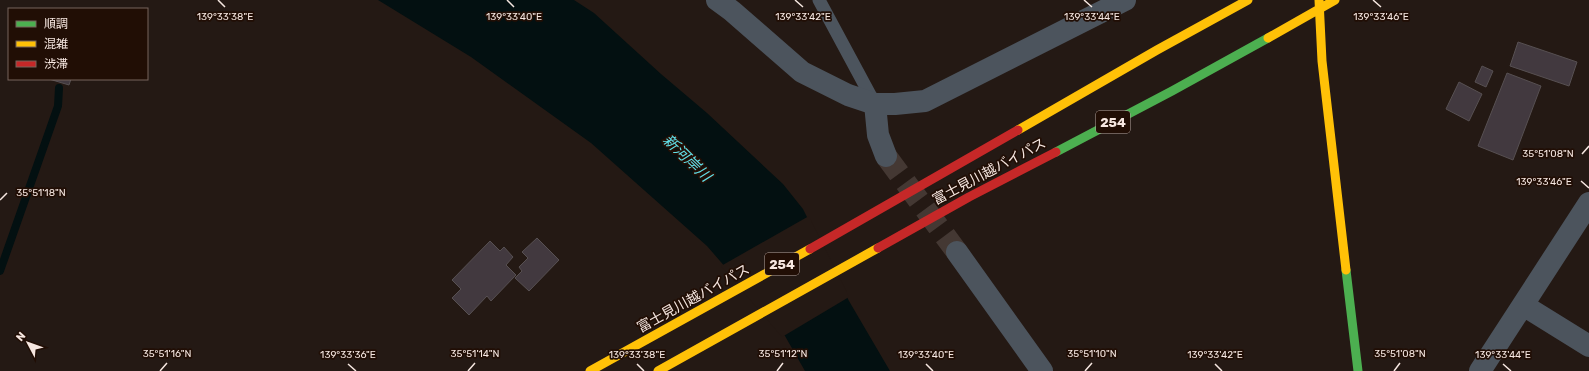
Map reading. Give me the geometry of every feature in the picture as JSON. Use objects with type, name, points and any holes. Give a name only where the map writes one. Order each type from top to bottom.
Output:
[{"type":"main road","name":"富士見川越バイパス","points":[[590,371],[872,215],[1150,54],[1248,0]]},
{"type":"main road","name":"富士見川越バイパス","points":[[658,371],[1016,172],[1172,91],[1320,4],[1335,0]]},
{"type":"main road","points":[[1320,4],[1322,61],[1358,371]]},
{"type":"street","points":[[730,4],[802,72],[848,95],[875,104],[896,104],[925,101],[1125,0]]},
{"type":"street","points":[[875,104],[878,135],[886,156]]},
{"type":"street","points":[[1480,371],[1589,203]]},
{"type":"street","points":[[956,252],[1042,371]]},
{"type":"street","points":[[1523,305],[1589,346]]},
{"type":"lane","points":[[819,0],[875,104]]},
{"type":"water","name":"新河岸川","points":[[378,0],[574,0],[594,13],[661,74],[707,113],[783,184],[803,209],[849,301],[890,371],[805,371],[785,336],[707,246],[591,143],[471,57]]},
{"type":"pier","points":[[809,216],[849,297],[782,337],[721,266]]},
{"type":"building","points":[[1518,42],[1577,62],[1569,86],[1510,66]]},
{"type":"building","points":[[1482,66],[1493,71],[1486,87],[1475,82]]},
{"type":"building","points":[[1507,73],[1541,86],[1513,160],[1478,146]]},
{"type":"building","points":[[52,80],[71,80],[69,85]]},
{"type":"building","points":[[1459,82],[1482,94],[1469,121],[1446,109]]},
{"type":"building","points":[[537,238],[559,260],[529,291],[515,278],[522,271],[519,267],[528,258],[522,252]]},
{"type":"building","points":[[490,241],[500,251],[504,247],[513,257],[506,265],[516,275],[491,301],[487,296],[469,315],[452,298],[461,289],[452,280]]},
{"type":"waterway","points":[[0,271],[58,106],[59,88]]},
{"type":"tunnel","points":[[886,156],[957,252]]},
{"type":"traffic: fast","points":[[1056,152],[1172,91],[1268,38]]},
{"type":"traffic: fast","points":[[1346,270],[1358,371]]},
{"type":"traffic: slow","points":[[1018,130],[1157,50],[1248,0]]},
{"type":"traffic: slow","points":[[1319,0],[1322,61],[1346,270]]},
{"type":"traffic: slow","points":[[1268,38],[1335,0]]},
{"type":"traffic: slow","points":[[658,371],[878,248]]},
{"type":"traffic: slow","points":[[590,371],[810,249]]},
{"type":"traffic: jam","points":[[810,249],[1018,130]]},
{"type":"traffic: jam","points":[[878,248],[969,197],[1056,152]]}]
